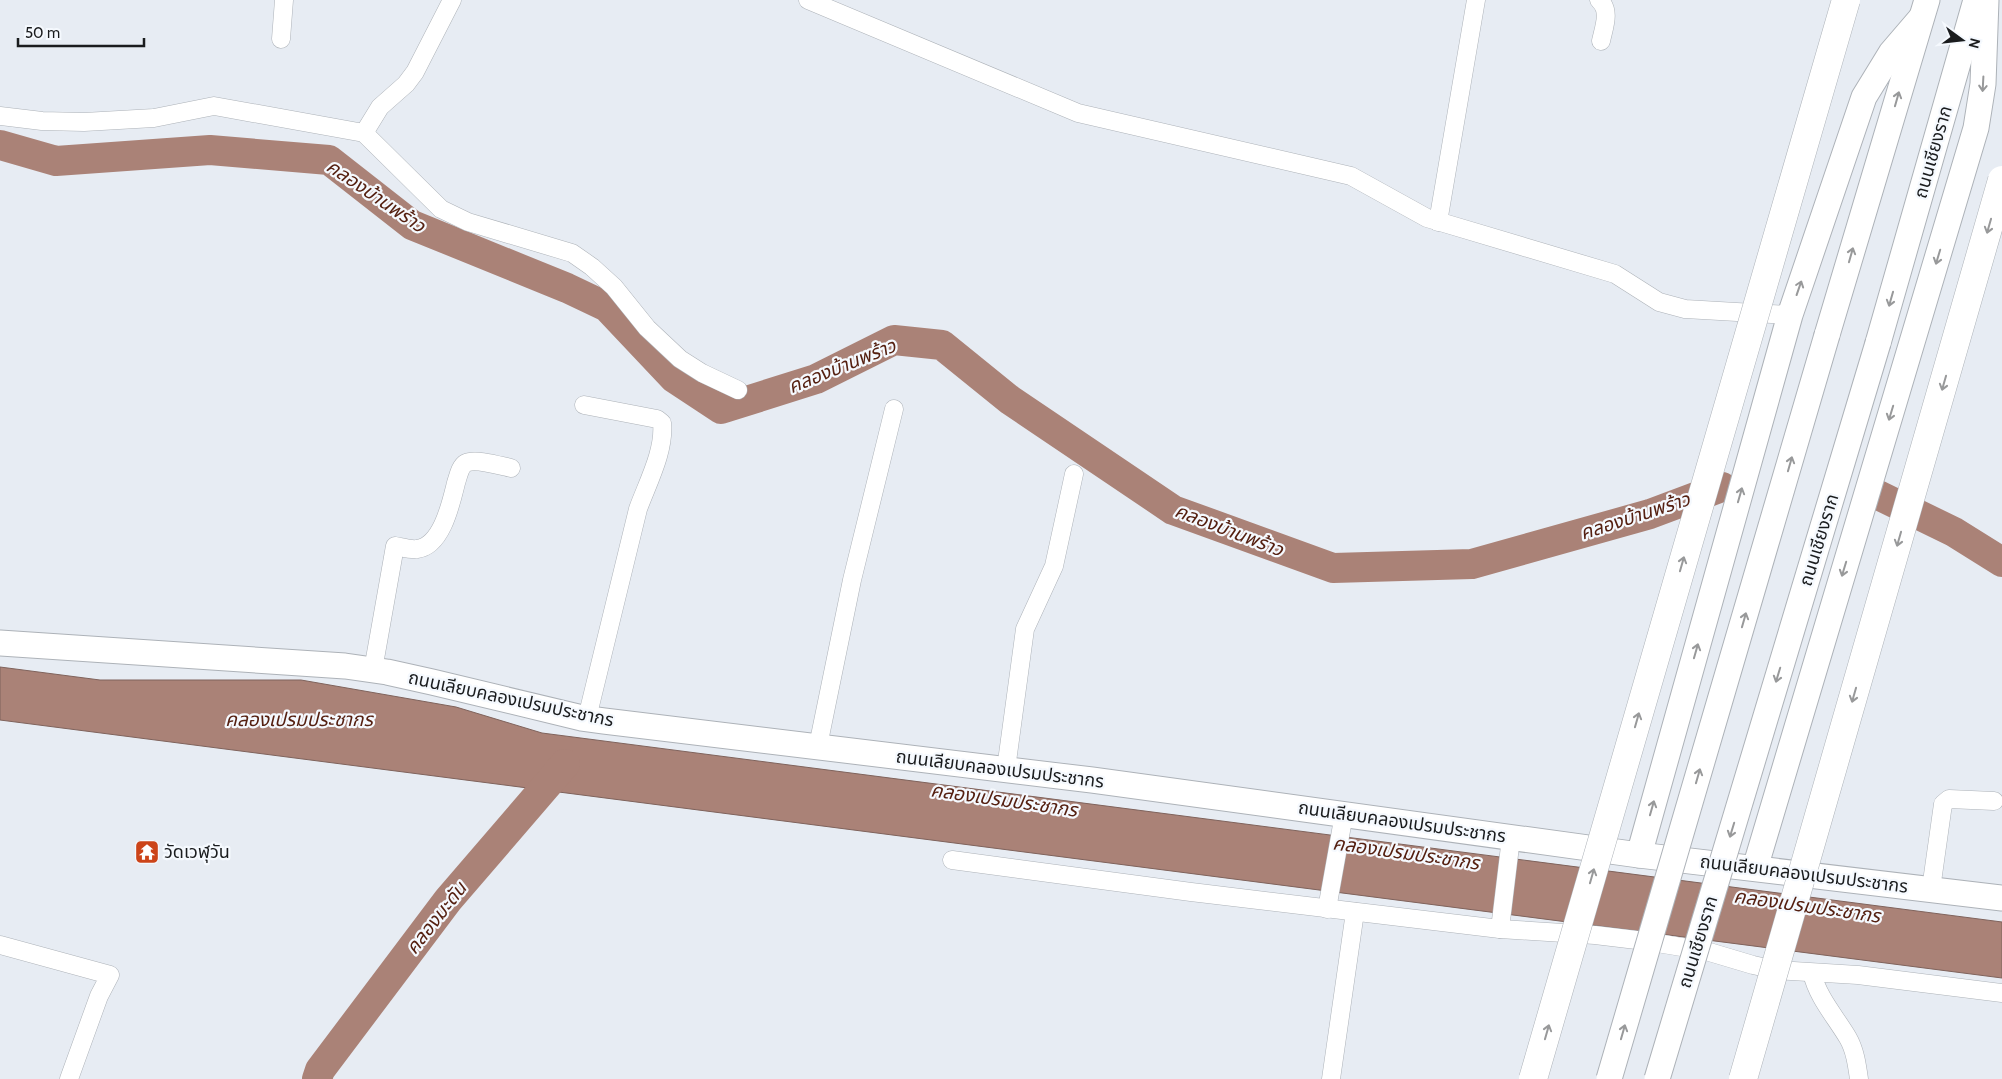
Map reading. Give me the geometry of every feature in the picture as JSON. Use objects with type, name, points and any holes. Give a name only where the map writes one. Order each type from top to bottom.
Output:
[{"type":"highway","points":[[1533,1079],[1846,0]]},
{"type":"highway","points":[[1743,1079],[2002,180]]},
{"type":"main road","name":"ถนนเชียงราก","points":[[1657,1079],[1878,343],[1976,0]]},
{"type":"main road","points":[[1755,868],[1976,128],[1983,84],[1986,0]]},
{"type":"main road","points":[[1639,855],[1790,315],[1864,97],[1891,53],[1924,9]]},
{"type":"main road","points":[[1609,1079],[1924,9]]},
{"type":"main road","name":"ถนนเลียบคลองเปรมประชากร","points":[[0,643],[307,663],[373,670],[588,718],[1006,769],[1510,847],[1639,855],[2002,898]]},
{"type":"street","points":[[281,39],[284,0]]},
{"type":"street","points":[[364,133],[380,108],[406,84],[415,72],[452,0]]},
{"type":"street","points":[[808,0],[1078,113],[1351,176],[1414,212],[1438,222],[1608,272],[1626,280],[1659,302],[1670,306],[1685,309],[1790,315]]},
{"type":"street","points":[[1438,222],[1476,0]]},
{"type":"street","points":[[1599,0],[1604,4],[1606,13],[1601,41]]},
{"type":"street","points":[[0,116],[42,121],[84,122],[154,118],[214,106],[364,133],[441,210],[468,222],[572,253],[592,267],[614,287],[647,328],[680,358],[702,373],[738,390]]},
{"type":"street","points":[[584,405],[657,419],[662,423],[663,432],[651,479],[638,509],[588,718]]},
{"type":"street","points":[[818,746],[852,580],[894,409]]},
{"type":"street","points":[[373,670],[395,546],[418,549],[434,540],[440,532],[451,504],[459,473],[467,462],[473,461],[511,468]]},
{"type":"street","points":[[1006,769],[1024,636],[1029,618],[1054,566],[1074,474]]},
{"type":"street","points":[[1931,889],[1942,804],[1949,799],[1994,801]]},
{"type":"street","points":[[1327,904],[1342,822]]},
{"type":"street","points":[[1501,924],[1510,847]]},
{"type":"street","points":[[952,860],[1327,904],[1355,912],[1501,924],[1645,941],[1706,951],[1776,970],[1858,975],[2002,993]]},
{"type":"street","points":[[1331,1079],[1355,912]]},
{"type":"street","points":[[0,945],[110,975],[99,996],[68,1079]]},
{"type":"street","points":[[1812,973],[1816,988],[1849,1039],[1855,1054],[1859,1079]]},
{"type":"water","name":"คลองเปรมประชากร","points":[[0,667],[100,680],[301,680],[456,707],[542,733],[2002,922],[2002,978],[0,720]]},
{"type":"waterway","name":"คลองบ้านพร้าว","points":[[0,145],[56,161],[210,150],[329,160],[412,225],[567,288],[607,307],[674,378],[721,409],[816,379],[894,340],[942,345],[1010,400],[1173,510],[1333,568],[1472,564],[1650,514],[1722,487]]},
{"type":"waterway","name":"คลองบ้านพร้าว","points":[[1876,494],[1954,532],[2002,562]]},
{"type":"waterway","name":"คลองมะดัน","points":[[317,1079],[320,1070],[448,900],[565,764]]},
{"type":"place","name":"วัดเวฬุวัน","points":[[147,852]]}]
